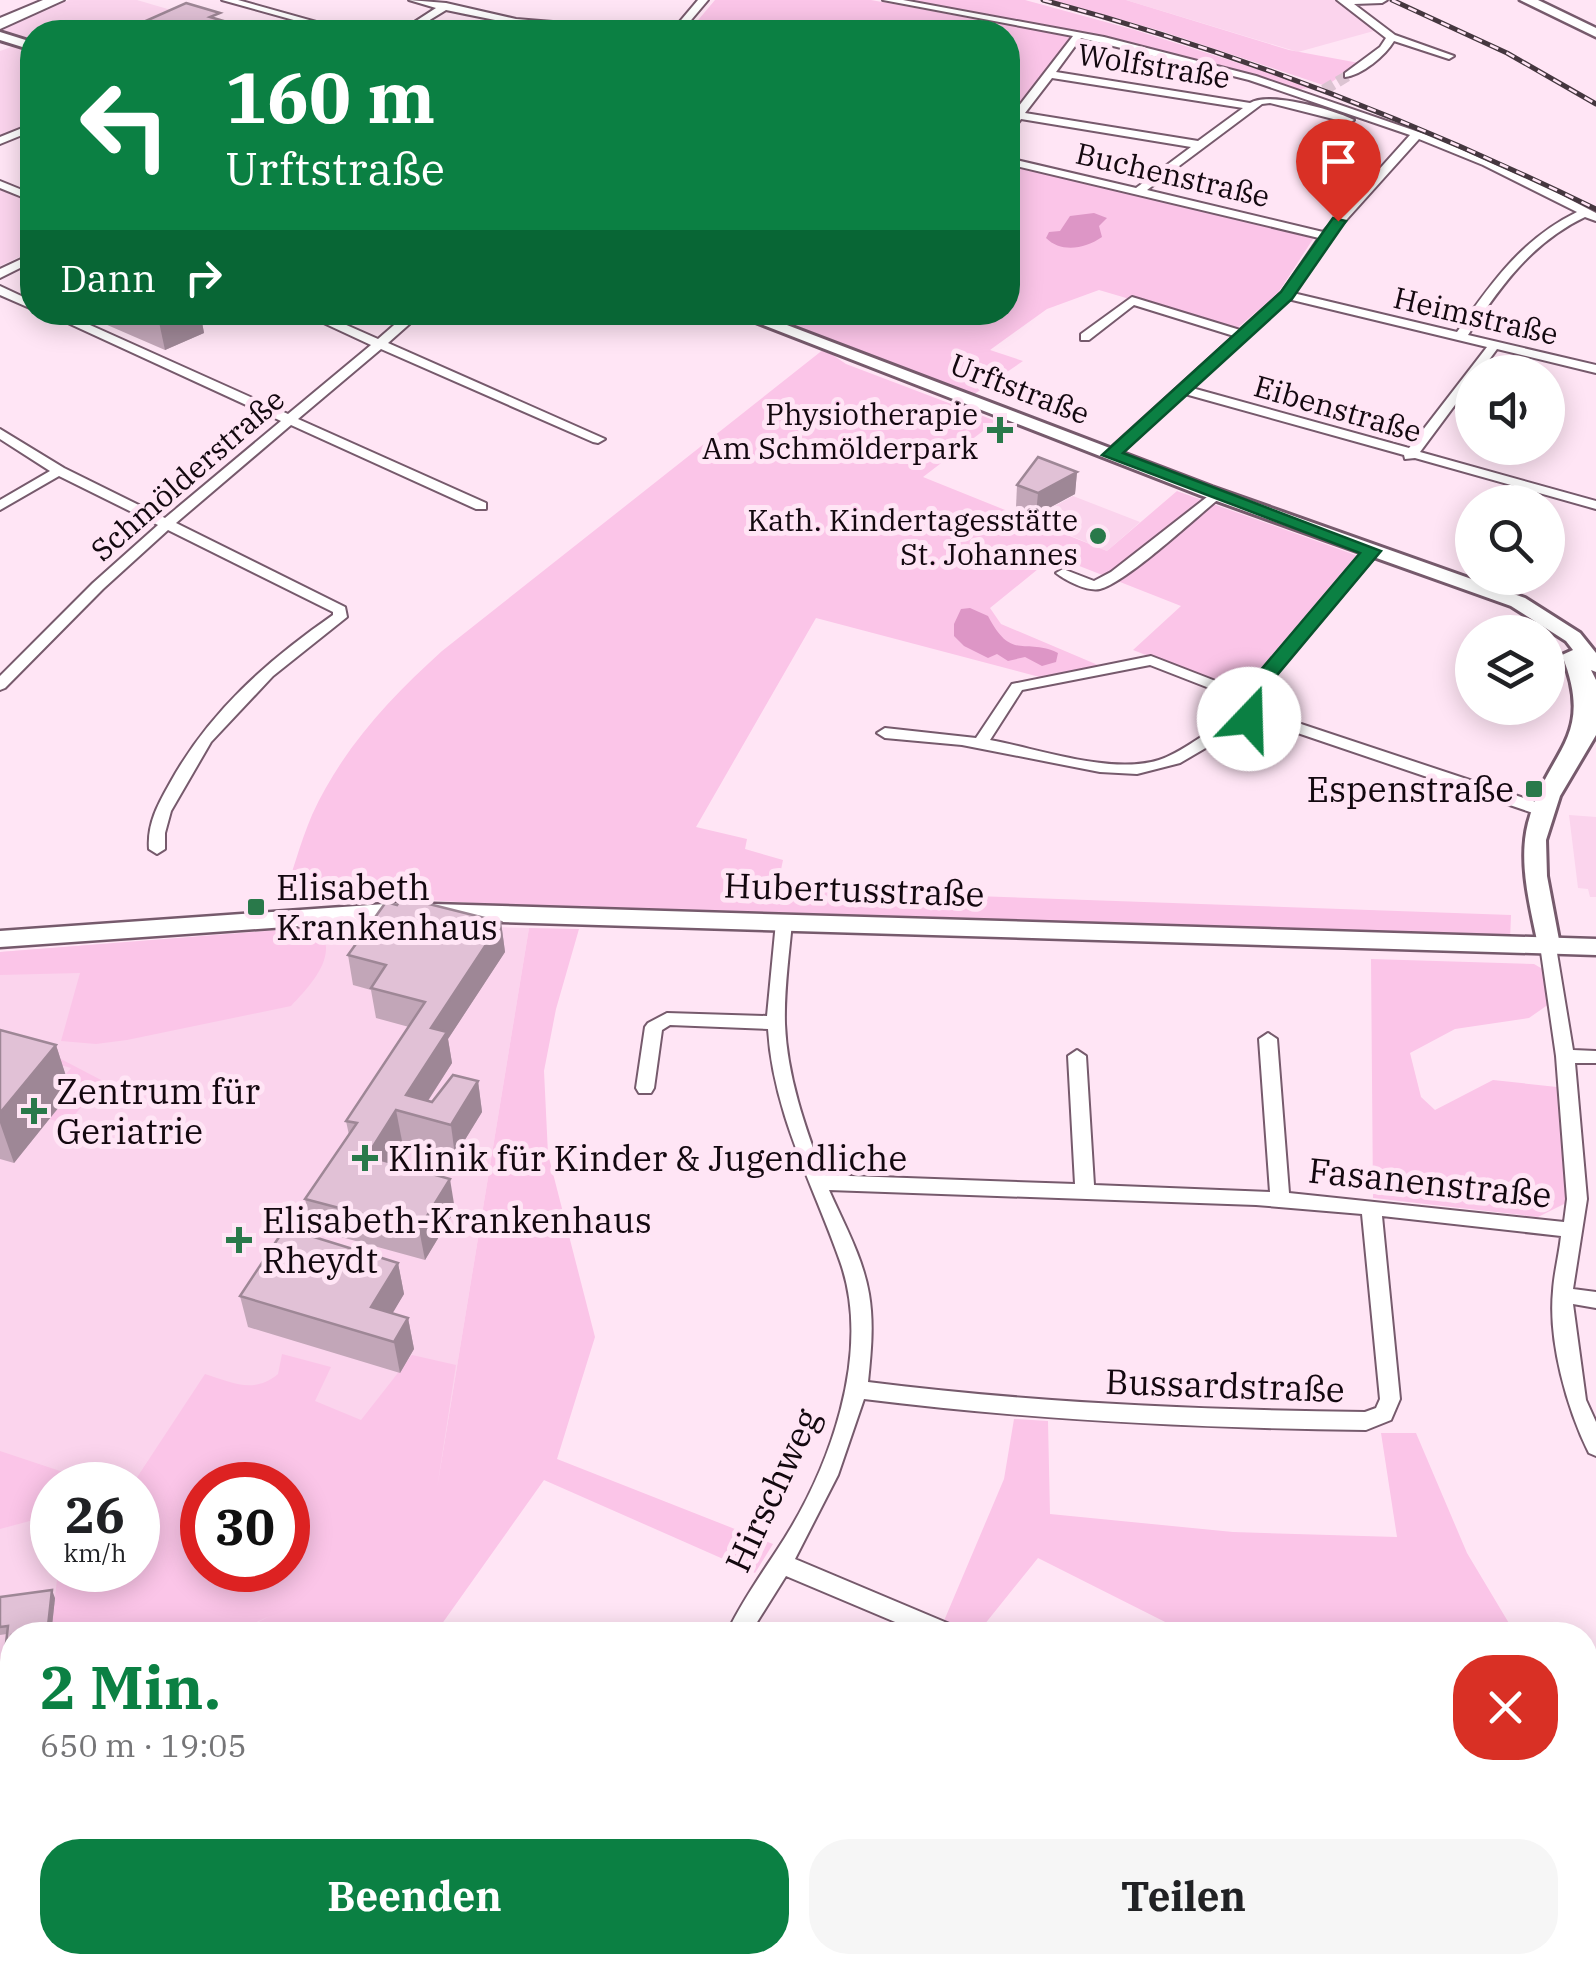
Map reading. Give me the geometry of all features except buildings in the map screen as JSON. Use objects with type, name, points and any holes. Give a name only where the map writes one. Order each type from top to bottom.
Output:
[{"type":"main road","points":[[21,20],[56,0]]},
{"type":"main road","points":[[1527,0],[1596,33]]},
{"type":"main road","name":"Hubertusstraße","points":[[0,940],[399,911],[1596,947]]},
{"type":"main road","name":"Hubertusstraße","points":[[0,928],[111,929]]},
{"type":"street","points":[[227,0],[301,20]]},
{"type":"street","points":[[414,0],[506,20]]},
{"type":"street","points":[[424,20],[456,0]]},
{"type":"street","points":[[686,20],[703,0]]},
{"type":"street","points":[[888,0],[994,20]]},
{"type":"street","points":[[1344,1],[1382,0]]},
{"type":"street","points":[[1344,1],[1392,36],[1449,56]]},
{"type":"street","points":[[1020,25],[1321,93],[1591,215]]},
{"type":"street","points":[[1020,111],[1078,36]]},
{"type":"street","points":[[1349,75],[1384,48],[1392,36]]},
{"type":"street","name":"Wolfstraße","points":[[1049,74],[1252,106],[1270,100],[1413,134]]},
{"type":"street","points":[[1138,192],[1252,106]]},
{"type":"street","points":[[1020,115],[1200,144]]},
{"type":"street","points":[[1111,455],[1286,295],[1326,236],[1413,134]]},
{"type":"street","name":"Buchenstraße","points":[[1020,163],[1326,236]]},
{"type":"street","points":[[1461,336],[1534,239],[1591,215]]},
{"type":"street","name":"Heimstraße","points":[[1286,295],[1596,369]]},
{"type":"street","points":[[1085,337],[1132,301],[1242,335]]},
{"type":"street","points":[[78,325],[481,506]]},
{"type":"street","points":[[336,325],[598,439]]},
{"type":"street","name":"Schmölderstraße","points":[[0,685],[50,630],[403,325]]},
{"type":"street","name":"Urftstraße","points":[[771,325],[1111,455],[1528,607],[1557,625],[1590,658],[1592,725],[1542,810],[1537,866],[1549,945]]},
{"type":"street","points":[[1410,456],[1494,344]]},
{"type":"street","name":"Eibenstraße","points":[[1182,389],[1410,456],[1596,505]]},
{"type":"street","points":[[0,433],[59,470],[340,610],[340,617],[264,674],[198,747],[155,832],[157,849]]},
{"type":"street","points":[[0,506],[59,470]]},
{"type":"street","points":[[1063,573],[1095,586],[1116,574],[1216,494]]},
{"type":"street","points":[[1249,719],[1247,698],[1372,551]]},
{"type":"street","name":"Urftstraße","points":[[1452,580],[1522,615]]},
{"type":"street","name":"Urftstraße","points":[[1565,643],[1590,658]]},
{"type":"street","points":[[982,743],[1016,687],[1151,660],[1247,698]]},
{"type":"street","points":[[885,733],[982,743],[1133,770],[1176,760],[1218,729],[1249,719],[1291,724],[1542,810]]},
{"type":"street","name":"Hirschweg","points":[[745,1622],[780,1563],[838,1444],[854,1389],[861,1338],[860,1298],[846,1249],[816,1182],[784,1075],[776,1023],[784,922]]},
{"type":"street","points":[[1549,945],[1565,1056],[1577,1199],[1562,1294],[1576,1400],[1596,1447]]},
{"type":"street","points":[[644,1088],[654,1027],[667,1019],[776,1023]]},
{"type":"street","name":"Fasanenstraße","points":[[1268,1039],[1280,1200]]},
{"type":"street","points":[[1077,1056],[1085,1192]]},
{"type":"street","points":[[1565,1056],[1596,1058]]},
{"type":"street","name":"Fasanenstraße","points":[[816,1182],[1280,1200],[1372,1206],[1572,1230]]},
{"type":"street","name":"Bussardstraße","points":[[854,1389],[1047,1411],[1198,1420],[1366,1422],[1384,1414],[1390,1400],[1372,1206]]},
{"type":"street","points":[[1562,1294],[1596,1300]]},
{"type":"street","points":[[780,1563],[921,1622]]},
{"type":"shaded area","points":[[69,0],[137,0],[205,20],[24,20]]},
{"type":"shaded area","points":[[715,0],[871,0],[981,20],[698,20]]},
{"type":"shaded area","points":[[901,0],[1025,0],[1135,30],[1317,88],[1297,89],[1129,42]]},
{"type":"shaded area","points":[[1051,0],[1126,0],[1289,50],[1359,63],[1326,86],[1161,31]]},
{"type":"shaded area","points":[[1126,0],[1339,0],[1381,29],[1298,52]]},
{"type":"shaded area","points":[[20,22],[20,38],[0,31]]},
{"type":"shaded area","points":[[1020,27],[1074,37],[1020,108]]},
{"type":"shaded area","points":[[20,48],[20,130],[0,138],[0,51]]},
{"type":"shaded area","points":[[1020,167],[1315,236],[1278,293],[1235,330],[1099,290],[1047,309],[990,350],[1023,361],[973,395],[778,325],[1020,325]]},
{"type":"shaded area","points":[[0,190],[20,198],[20,257],[0,266]]},
{"type":"shaded area","points":[[1094,213],[1107,218],[1099,226],[1102,237],[1095,241],[1081,247],[1066,247],[1046,238],[1049,232],[1060,231],[1070,216]]},
{"type":"shaded area","points":[[824,349],[846,364],[996,421],[923,477],[1107,551],[1177,491],[1361,557],[1245,694],[1133,650],[1181,606],[1054,556],[990,608],[1001,624],[1105,668],[1047,679],[816,618],[696,827],[747,839],[745,849],[783,860],[777,889],[1511,915],[1510,940],[546,908],[385,897],[282,903],[324,791],[353,746],[404,687],[442,651]]},
{"type":"shaded area","name":"Kath. Kindertagesstätte St. Johannes","points":[[1073,496],[1140,522],[1107,551],[1031,519]]},
{"type":"shaded area","points":[[970,608],[988,616],[1012,644],[1058,653],[1056,662],[1042,666],[1025,657],[1008,661],[997,654],[988,658],[964,646],[954,636],[954,624],[961,609]]},
{"type":"shaded area","points":[[1569,815],[1596,817],[1596,897],[1590,897],[1588,889],[1578,888]]},
{"type":"shaded area","name":"Elisabeth-Krankenhaus Rheydt","points":[[368,924],[529,928],[437,1488],[373,1550],[310,1591],[310,1462],[180,1462],[180,1592],[308,1592],[260,1622],[0,1622],[0,952]]},
{"type":"shaded area","points":[[318,927],[324,937],[325,958],[315,978],[291,1006],[127,1040],[96,1044],[61,1041],[80,973],[0,975],[0,952]]},
{"type":"shaded area","points":[[529,928],[579,929],[556,1009],[544,1071],[548,1154],[595,1337],[557,1459],[773,1544],[755,1573],[544,1480],[443,1622],[258,1622],[270,1616],[257,1622],[52,1622],[56,1592],[160,1592],[160,1462],[147,1462],[205,1374],[243,1385],[260,1384],[278,1374],[282,1354],[331,1367],[315,1401],[361,1420],[412,1355],[456,1365],[437,1488]]},
{"type":"shaded area","points":[[1371,959],[1534,964],[1546,971],[1549,1004],[1529,1018],[1455,1029],[1410,1053],[1421,1097],[1435,1110],[1493,1080],[1557,1087],[1568,1202],[1538,1217],[1373,1198]]},
{"type":"shaded area","points":[[59,1058],[103,1081],[67,1124],[49,1119],[70,1093],[62,1079],[71,1068],[53,1063]]},
{"type":"shaded area","points":[[1014,1419],[1048,1421],[1050,1514],[1233,1532],[1397,1537],[1381,1433],[1416,1433],[1467,1553],[1508,1622],[1165,1622],[1038,1558],[986,1622],[944,1622],[1004,1479]]},
{"type":"shaded area","points":[[0,1451],[33,1462],[30,1521],[0,1529]]},
{"type":"tunnel","points":[[1324,90],[1349,75]]},
{"type":"railway","points":[[1043,0],[1185,42],[1324,91],[1461,147],[1596,209]]},
{"type":"railway","points":[[1392,0],[1507,53],[1596,104]]},
{"type":"place","name":"Physiotherapie Am Schmölderpark","points":[[1000,430]]},
{"type":"place","name":"Kath. Kindertagesstätte St. Johannes","points":[[1098,536]]},
{"type":"place","name":"Espenstraße","points":[[1534,789]]},
{"type":"place","name":"Elisabeth Krankenhaus","points":[[256,907]]},
{"type":"place","name":"Zentrum für Geriatrie","points":[[34,1111]]},
{"type":"place","name":"Klinik für Kinder & Jugendliche","points":[[365,1158]]},
{"type":"place","name":"Elisabeth-Krankenhaus Rheydt","points":[[239,1240]]},
{"type":"route","points":[[1249,719],[1247,698],[1372,551],[1111,455],[1286,295],[1338,221]]}]
